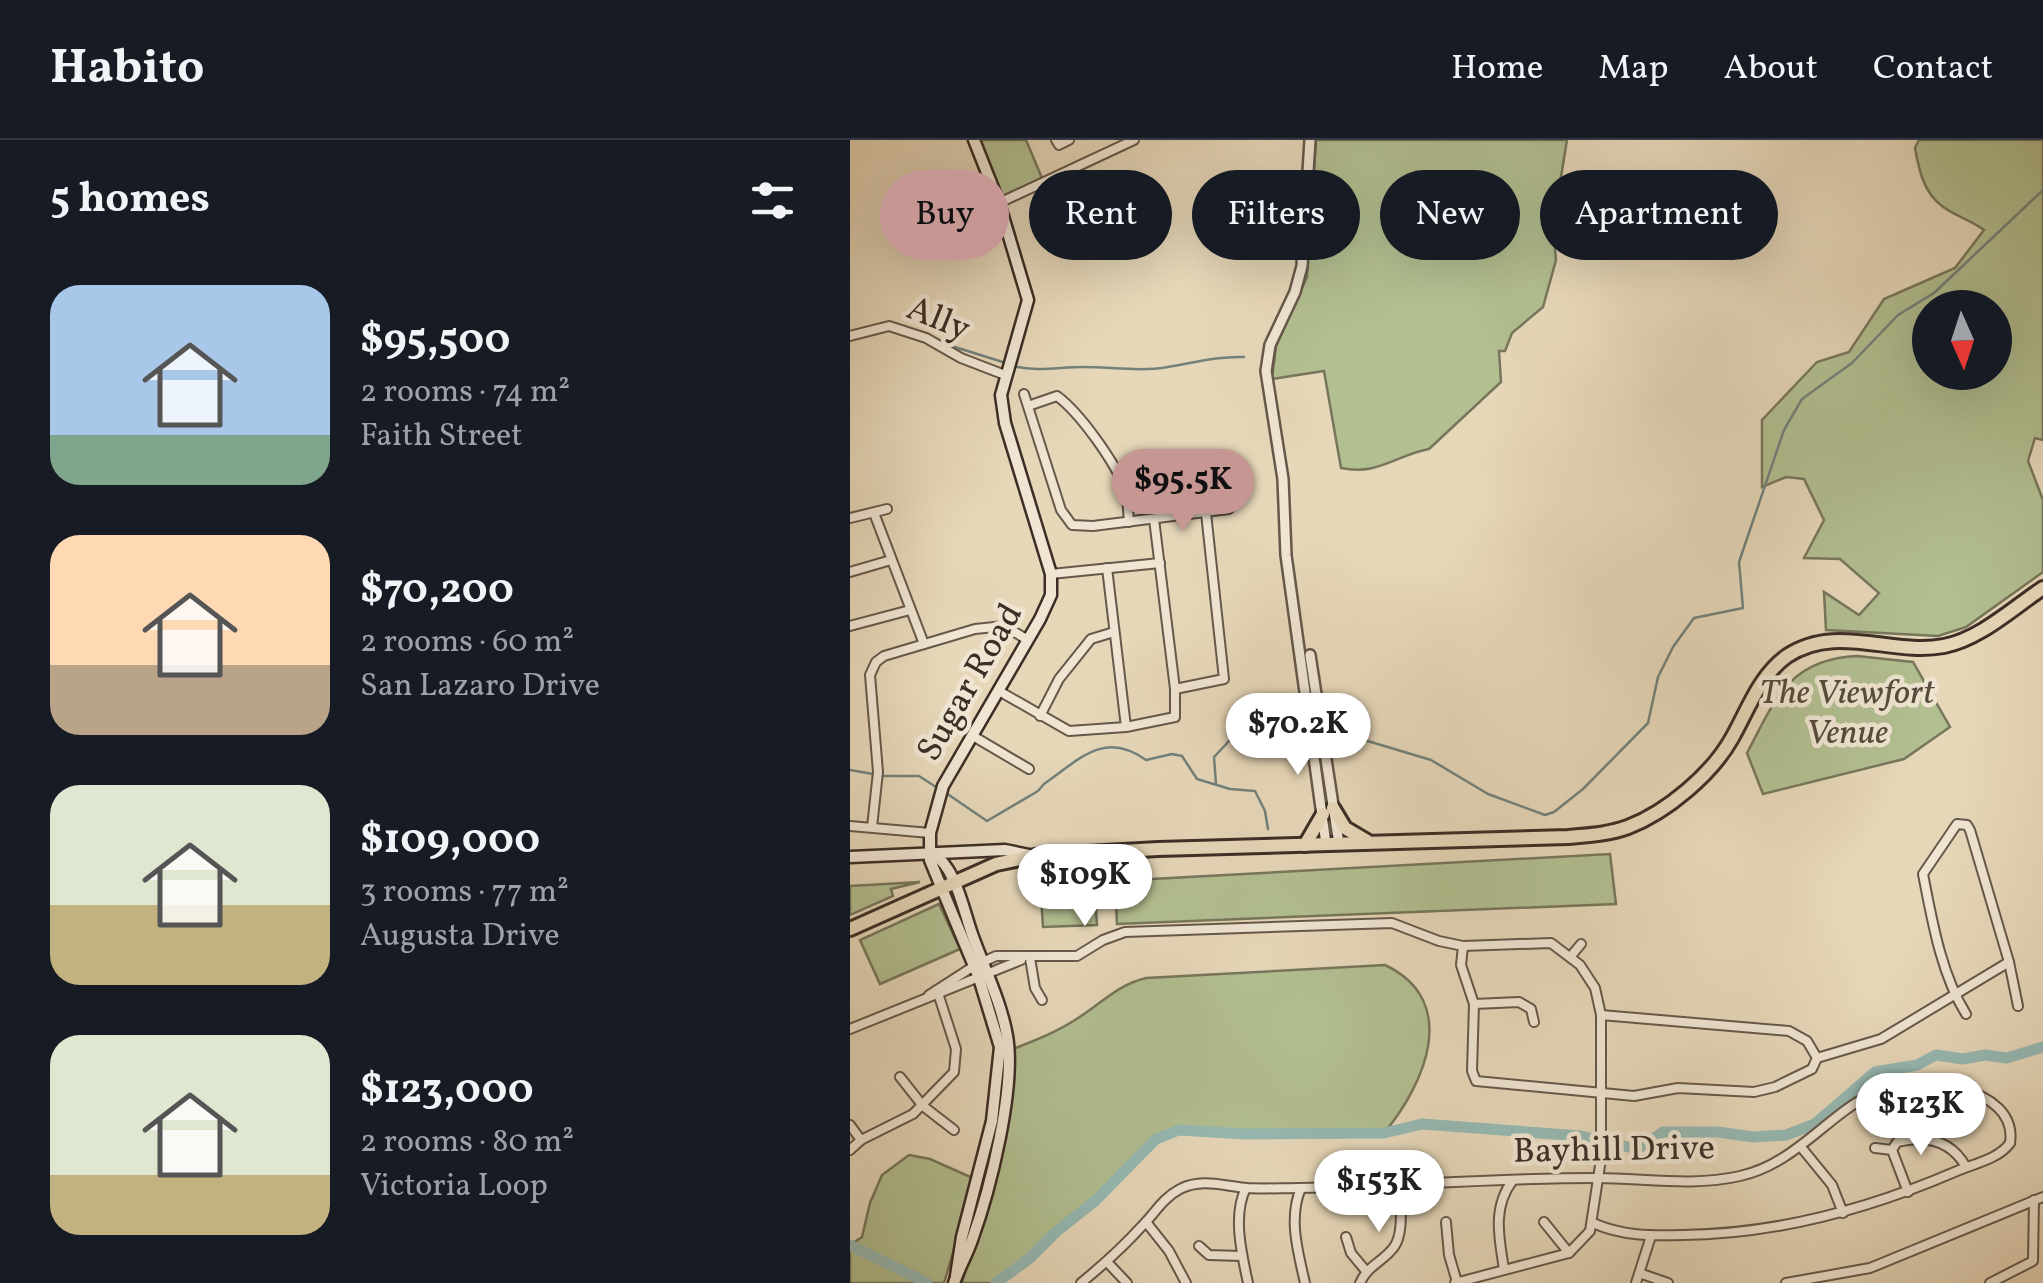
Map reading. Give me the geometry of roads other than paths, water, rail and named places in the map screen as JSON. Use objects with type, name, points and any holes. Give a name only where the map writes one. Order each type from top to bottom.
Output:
[{"type":"highway","points":[[850,929],[996,864],[1035,856],[1568,837],[1628,827],[1661,809],[1705,772],[1729,744],[1768,674],[1800,649],[1836,640],[1922,648],[1956,644],[2043,588]]},
{"type":"highway","points":[[1305,845],[1328,807],[1352,834],[1374,844]]},
{"type":"main road","name":"Sugar Road","points":[[974,140],[986,170]]},
{"type":"main road","name":"Sugar Road","points":[[955,1279],[972,1240],[990,1172],[1009,1068],[1004,1022],[948,884],[930,860],[930,832],[944,786],[1051,595],[1051,574],[1005,423],[1001,395],[1028,300],[1009,236]]},
{"type":"main road","points":[[850,857],[1004,850],[1035,856]]},
{"type":"street","points":[[1057,142],[1069,140]]},
{"type":"street","points":[[1009,198],[1134,140]]},
{"type":"street","points":[[1310,140],[1302,266],[1295,292],[1270,345],[1266,371],[1283,479],[1286,555],[1303,676],[1328,807]]},
{"type":"street","name":"Ally","points":[[850,336],[890,326],[1005,374]]},
{"type":"street","points":[[1024,394],[1061,510],[1072,525],[1206,513],[1231,506],[1228,475]]},
{"type":"street","points":[[1028,406],[1056,396],[1067,404],[1122,482],[1129,522]]},
{"type":"street","points":[[850,518],[888,509]]},
{"type":"street","points":[[874,513],[924,644]]},
{"type":"street","points":[[1175,689],[1224,678],[1206,513]]},
{"type":"street","points":[[999,691],[1069,731],[1174,718],[1175,689],[1154,519]]},
{"type":"street","points":[[850,572],[892,560]]},
{"type":"street","points":[[1051,574],[1160,563]]},
{"type":"street","points":[[1108,568],[1126,726]]},
{"type":"street","points":[[850,626],[910,610]]},
{"type":"street","points":[[872,828],[878,775],[870,675],[876,662],[884,656],[976,629],[1004,626],[1028,640]]},
{"type":"street","points":[[1040,716],[1059,679],[1090,639],[1114,632]]},
{"type":"street","points":[[1310,656],[1333,844]]},
{"type":"street","points":[[1303,676],[1314,686]]},
{"type":"street","points":[[972,736],[1029,769]]},
{"type":"street","points":[[1966,1014],[1954,996],[1923,874],[1954,828],[1963,824],[1970,830],[2018,1006]]},
{"type":"street","points":[[850,826],[930,832]]},
{"type":"street","points":[[935,992],[996,956],[1076,956],[1125,932],[1392,923],[1463,946],[1546,942],[1571,956],[1595,988],[1600,1016],[1601,1159],[1593,1224],[1586,1239],[1569,1253],[1456,1283],[1446,1222]]},
{"type":"street","points":[[1571,956],[1581,944]]},
{"type":"street","points":[[1463,946],[1460,964],[1474,1004],[1472,1077]]},
{"type":"street","points":[[850,1029],[1028,958]]},
{"type":"street","points":[[1028,958],[1042,1000]]},
{"type":"street","points":[[1472,1077],[1480,1083],[1634,1096],[1678,1088],[1764,1090],[1812,1068],[1817,1058],[1881,1039],[2009,962]]},
{"type":"street","points":[[850,1150],[923,1106],[947,1082],[956,1063],[956,1048],[935,992]]},
{"type":"street","points":[[1474,1004],[1519,1002],[1531,1009],[1534,1022]]},
{"type":"street","points":[[1600,1016],[1790,1031],[1806,1041],[1817,1058]]},
{"type":"street","points":[[900,1077],[923,1106],[954,1130]]},
{"type":"street","points":[[1463,1082],[1472,1077]]},
{"type":"street","name":"Bayhill Drive","points":[[1081,1283],[1107,1262],[1161,1203],[1187,1186],[1206,1183],[1302,1188],[1599,1178],[1714,1180],[1760,1170],[1876,1092],[1915,1084],[1956,1088],[1985,1098],[1999,1111],[2014,1144],[1966,1167]]},
{"type":"street","points":[[850,1125],[861,1140]]},
{"type":"street","points":[[1593,1224],[1614,1232],[1651,1236],[1741,1234],[1844,1213],[1908,1192],[1966,1167],[1951,1147],[1937,1141],[1902,1140],[1892,1150],[1908,1192]]},
{"type":"street","points":[[1801,1146],[1832,1186],[1844,1213]]},
{"type":"street","points":[[1876,1148],[1892,1150]]},
{"type":"street","points":[[1504,1270],[1498,1234],[1500,1204],[1513,1180]]},
{"type":"street","points":[[1360,1283],[1366,1271],[1390,1252],[1398,1239],[1401,1182]]},
{"type":"street","points":[[1246,1188],[1240,1202],[1242,1256],[1248,1283]]},
{"type":"street","points":[[1302,1188],[1294,1210],[1305,1283]]},
{"type":"street","points":[[1786,1283],[1870,1268],[2038,1199],[2033,1261],[1990,1283]]},
{"type":"street","points":[[1146,1222],[1169,1251],[1186,1283]]},
{"type":"street","points":[[1544,1222],[1569,1253]]},
{"type":"street","points":[[1651,1236],[1639,1279],[1668,1283]]},
{"type":"street","points":[[1346,1238],[1351,1253],[1366,1271]]},
{"type":"street","points":[[1199,1246],[1208,1255],[1242,1256]]},
{"type":"street","points":[[1107,1262],[1127,1283]]},
{"type":"waterway","points":[[1327,736],[1361,739],[1431,760],[1488,794],[1545,815],[1554,812],[1583,789],[1648,723],[1658,677],[1694,618],[1743,608],[1739,562],[1784,430],[1802,399],[1852,363],[1898,315],[1934,293],[2043,190]]},
{"type":"waterway","points":[[942,343],[1006,363]]},
{"type":"waterway","points":[[1013,366],[1147,369],[1244,357]]},
{"type":"waterway","points":[[1216,784],[1214,757],[1230,740],[1298,740]]},
{"type":"waterway","points":[[946,793],[987,821],[1038,791],[1093,751],[1117,748],[1146,760],[1172,754],[1182,756],[1197,779],[1230,789],[1255,791],[1268,829]]},
{"type":"waterway","points":[[850,770],[873,774]]},
{"type":"waterway","points":[[881,776],[919,776],[939,789]]},
{"type":"waterway","points":[[996,1283],[1095,1201],[1156,1139],[1179,1130],[1245,1134],[1384,1133],[1422,1124],[1581,1136],[1637,1149],[1663,1132],[1786,1135],[1815,1124],[1875,1072],[1917,1065],[1936,1055],[2007,1058],[2043,1047]]},
{"type":"waterway","points":[[850,1245],[927,1283]]},
{"type":"park label","name":"The Viewfort Venue","points":[[1847,714]]}]
